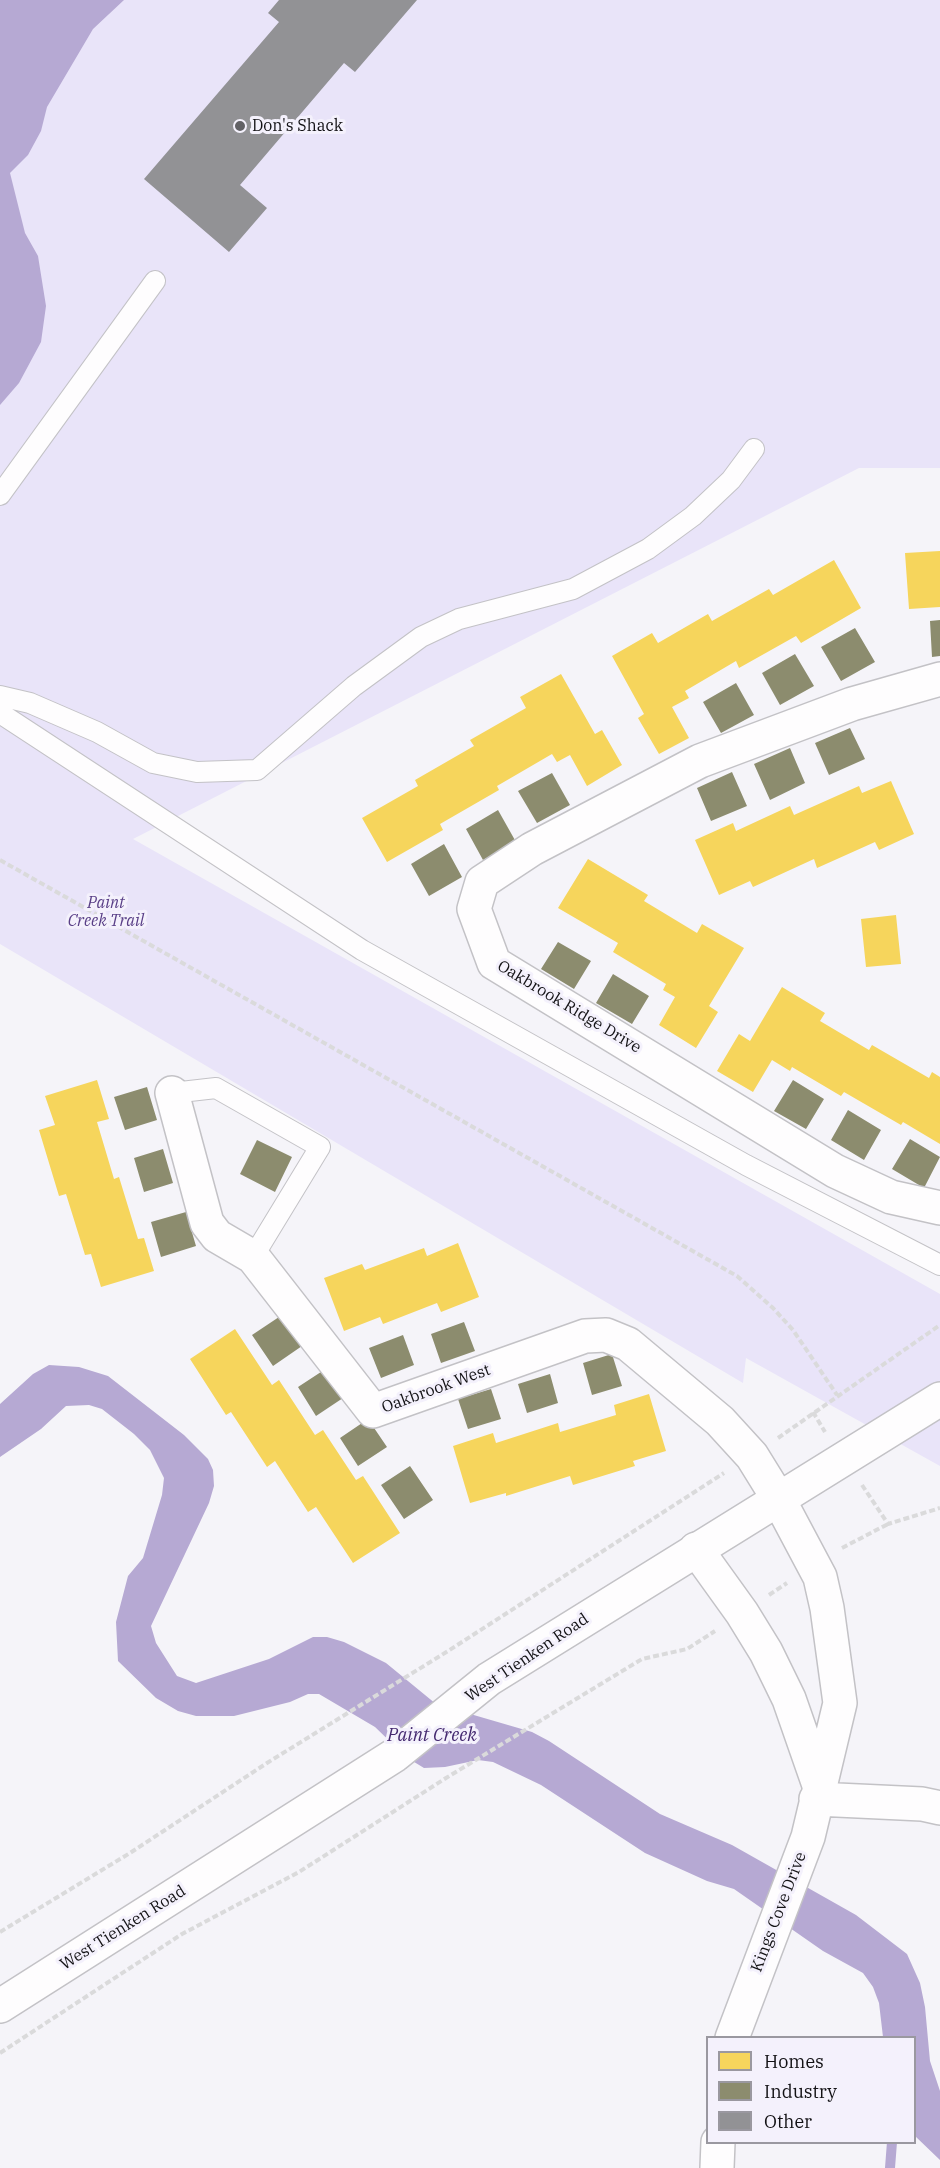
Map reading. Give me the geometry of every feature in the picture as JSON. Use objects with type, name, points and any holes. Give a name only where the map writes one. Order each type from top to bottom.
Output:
[{"type":"street","name":"Oakbrook Ridge Drive","points":[[940,679],[852,704],[700,761],[532,849],[482,882],[474,909],[494,963],[836,1171],[891,1197],[940,1208]]},
{"type":"street","name":"Oakbrook West","points":[[172,1093],[207,1223],[217,1236],[253,1257],[373,1411],[585,1336],[606,1335],[628,1344],[720,1421],[752,1456],[778,1498]]},
{"type":"street","name":"West Tienken Road","points":[[0,2006],[394,1755],[489,1679],[940,1399]]},
{"type":"street","name":"Kings Cove Drive","points":[[732,2036],[808,1837],[840,1703],[827,1608],[815,1564],[778,1498]]},
{"type":"street","points":[[696,1550],[742,1613],[766,1652],[789,1699],[818,1792],[940,1808]]},
{"type":"street","points":[[717,2168],[718,2144]]},
{"type":"lane","points":[[0,495],[155,281]]},
{"type":"lane","points":[[0,696],[30,703],[97,732],[153,763],[197,772],[257,770],[354,686],[421,637],[459,619],[573,588],[648,549],[693,516],[723,487],[754,449]]},
{"type":"lane","points":[[0,713],[362,950],[746,1165],[940,1265]]},
{"type":"lane","points":[[172,1093],[216,1088],[320,1147],[253,1257]]},
{"type":"path","points":[[0,860],[737,1276],[773,1308],[793,1330],[837,1395]]},
{"type":"path","points":[[778,1437],[940,1325]]},
{"type":"path","points":[[813,1412],[825,1432]]},
{"type":"path","points":[[0,1932],[130,1853],[320,1729],[474,1634],[723,1474]]},
{"type":"path","points":[[868,1494],[888,1524]]},
{"type":"path","points":[[0,2053],[182,1934],[299,1872],[446,1778],[642,1659],[696,1645],[815,1564],[888,1524],[940,1508]]},
{"type":"green space","name":"Paint Creek Trail","points":[[0,0],[940,0],[940,468],[859,468],[133,839],[940,1294],[940,1466],[746,1358],[743,1383],[0,944]]},
{"type":"water","points":[[0,0],[124,0],[93,29],[47,107],[41,131],[28,155],[10,173],[25,233],[38,256],[46,306],[41,342],[19,383],[0,405]]},
{"type":"water","name":"Paint Creek","points":[[49,1365],[79,1367],[108,1376],[184,1435],[208,1459],[213,1470],[214,1486],[209,1503],[151,1626],[156,1643],[177,1676],[196,1683],[269,1659],[313,1637],[327,1637],[344,1642],[386,1663],[436,1704],[532,1732],[549,1741],[660,1814],[732,1845],[856,1915],[907,1954],[920,1983],[925,2007],[930,2061],[940,2091],[940,2160],[916,2137],[916,2036],[883,2036],[879,2003],[873,1987],[863,1973],[823,1951],[734,1889],[707,1881],[645,1853],[541,1785],[493,1762],[478,1760],[445,1767],[424,1768],[406,1757],[375,1727],[319,1694],[308,1694],[290,1702],[234,1716],[196,1716],[178,1711],[156,1698],[118,1661],[116,1622],[128,1576],[143,1558],[162,1495],[164,1478],[150,1450],[134,1434],[102,1409],[89,1405],[66,1406],[41,1429],[0,1457],[0,1404],[33,1374]]},
{"type":"building: Homes","points":[[940,551],[940,607],[909,609],[905,553]]},
{"type":"building: Homes","points":[[834,560],[861,608],[801,643],[796,636],[739,668],[736,661],[685,691],[689,698],[672,707],[689,738],[659,754],[638,718],[644,714],[612,656],[652,633],[658,643],[708,614],[712,621],[769,589],[773,595]]},
{"type":"building: Homes","points":[[561,674],[595,734],[602,730],[622,765],[587,786],[570,755],[557,762],[552,754],[497,786],[499,790],[440,824],[443,830],[387,862],[362,818],[418,786],[415,780],[474,746],[470,740],[526,708],[520,697]]},
{"type":"building: Homes","points":[[891,781],[914,834],[879,850],[875,842],[817,868],[814,859],[753,887],[750,881],[719,895],[695,840],[733,823],[736,831],[790,806],[794,815],[859,786],[862,793]]},
{"type":"building: Homes","points":[[588,859],[648,895],[644,901],[697,933],[702,924],[744,948],[709,1006],[718,1012],[696,1048],[659,1025],[675,997],[663,990],[666,984],[613,952],[618,943],[558,908]]},
{"type":"building: Homes","points":[[896,915],[901,964],[866,967],[861,919]]},
{"type":"building: Homes","points":[[782,987],[825,1013],[820,1021],[869,1050],[872,1045],[929,1078],[932,1072],[940,1077],[940,1144],[903,1122],[901,1125],[844,1092],[841,1096],[792,1067],[790,1071],[772,1060],[753,1092],[717,1071],[739,1034],[750,1041]]},
{"type":"building: Homes","points":[[97,1080],[109,1119],[97,1122],[114,1179],[119,1177],[138,1239],[144,1238],[154,1271],[101,1287],[91,1254],[85,1255],[66,1194],[59,1196],[39,1130],[55,1125],[45,1096]]},
{"type":"building: Homes","points":[[458,1243],[479,1297],[441,1312],[437,1303],[383,1324],[380,1317],[344,1331],[324,1278],[362,1264],[365,1270],[424,1248],[427,1256]]},
{"type":"building: Homes","points":[[235,1329],[272,1385],[279,1380],[315,1435],[323,1430],[356,1480],[363,1476],[400,1533],[353,1563],[316,1507],[308,1512],[275,1461],[267,1467],[231,1412],[226,1415],[190,1359]]},
{"type":"building: Homes","points":[[649,1394],[666,1451],[633,1461],[635,1466],[573,1485],[570,1476],[506,1496],[506,1493],[470,1503],[453,1446],[493,1433],[496,1443],[558,1423],[560,1432],[616,1415],[614,1405]]},
{"type":"building: Industry","points":[[940,620],[940,656],[932,657],[930,621]]},
{"type":"building: Industry","points":[[855,628],[875,662],[841,681],[821,647]]},
{"type":"building: Industry","points":[[795,654],[814,686],[780,705],[762,673]]},
{"type":"building: Industry","points":[[736,683],[754,715],[721,733],[703,702]]},
{"type":"building: Industry","points":[[850,728],[865,759],[829,775],[815,743]]},
{"type":"building: Industry","points":[[790,748],[805,783],[770,800],[754,764]]},
{"type":"building: Industry","points":[[732,772],[747,806],[711,821],[697,788]]},
{"type":"building: Industry","points":[[552,773],[570,805],[537,823],[518,791]]},
{"type":"building: Industry","points":[[498,810],[516,842],[483,860],[466,829]]},
{"type":"building: Industry","points":[[444,844],[462,877],[429,896],[411,864]]},
{"type":"building: Industry","points":[[558,942],[591,961],[574,989],[541,969]]},
{"type":"building: Industry","points":[[613,974],[649,996],[632,1024],[596,1003]]},
{"type":"building: Industry","points":[[793,1080],[824,1099],[806,1129],[774,1111]]},
{"type":"building: Industry","points":[[147,1087],[157,1120],[125,1130],[114,1097]]},
{"type":"building: Industry","points":[[848,1110],[881,1130],[864,1160],[831,1140]]},
{"type":"building: Industry","points":[[910,1139],[940,1157],[924,1188],[892,1169]]},
{"type":"building: Industry","points":[[257,1140],[292,1157],[275,1192],[240,1174]]},
{"type":"building: Industry","points":[[163,1149],[173,1183],[144,1192],[134,1158]]},
{"type":"building: Industry","points":[[186,1212],[196,1246],[161,1257],[151,1222]]},
{"type":"building: Industry","points":[[282,1315],[302,1346],[273,1366],[252,1335]]},
{"type":"building: Industry","points":[[464,1322],[475,1351],[441,1363],[431,1334]]},
{"type":"building: Industry","points":[[403,1335],[414,1365],[381,1378],[369,1348]]},
{"type":"building: Industry","points":[[612,1354],[622,1386],[592,1395],[583,1363]]},
{"type":"building: Industry","points":[[324,1370],[343,1398],[316,1416],[298,1387]]},
{"type":"building: Industry","points":[[550,1374],[558,1403],[527,1413],[518,1384]]},
{"type":"building: Industry","points":[[491,1389],[501,1419],[468,1429],[458,1399]]},
{"type":"building: Industry","points":[[368,1419],[387,1447],[358,1466],[340,1438]]},
{"type":"building: Industry","points":[[410,1466],[433,1500],[404,1519],[381,1485]]},
{"type":"building: Other","name":"Don's Shack","points":[[279,0],[417,0],[355,72],[344,63],[240,185],[267,208],[229,252],[144,179],[279,22],[268,13]]},
{"type":"waterway","points":[[890,2168],[892,2144]]},
{"type":"place","name":"Don's Shack","points":[[240,126]]}]
